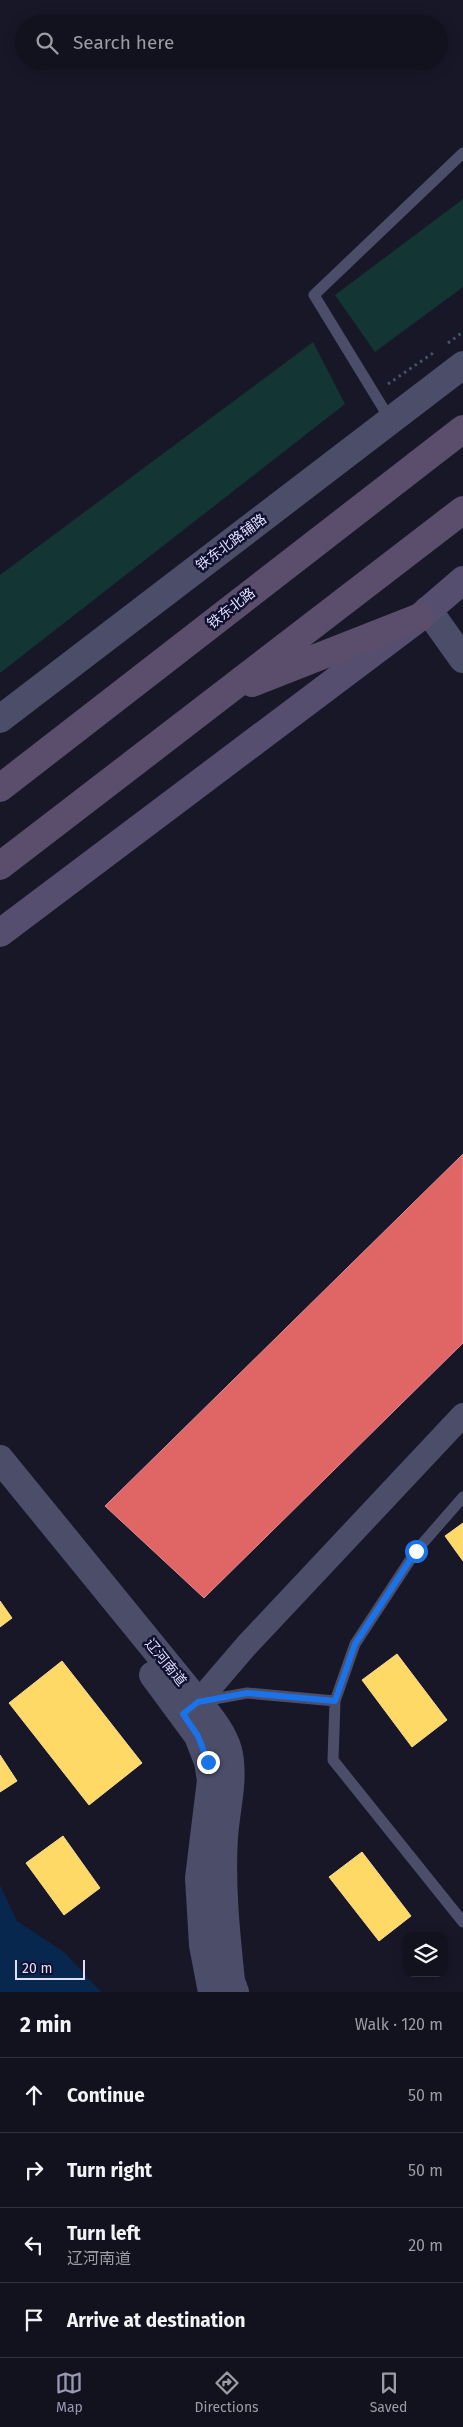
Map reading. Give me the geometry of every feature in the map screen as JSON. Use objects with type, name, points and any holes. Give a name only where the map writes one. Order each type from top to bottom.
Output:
[{"type":"highway","name":"铁东北路","points":[[0,788],[463,429]]},
{"type":"highway","points":[[0,866],[463,510]]},
{"type":"highway","points":[[223,694],[428,610]]},
{"type":"main road","points":[[0,933],[428,610],[463,580]]},
{"type":"street","name":"铁东北路辅路","points":[[0,718],[463,365]]},
{"type":"street","points":[[428,610],[463,641]]},
{"type":"street","points":[[428,610],[463,659]]},
{"type":"street","points":[[191,1708],[246,1646],[463,1415]]},
{"type":"street","name":"辽河南道","points":[[0,1459],[191,1708],[198,1736],[208,1762],[211,1780],[199,1878],[203,1945],[212,1992]]},
{"type":"street","name":"辽河南道","points":[[0,1479],[191,1708],[220,1731],[228,1748],[231,1769],[224,1836],[224,1906],[231,1980],[235,1992]]},
{"type":"lane","points":[[391,421],[314,295],[463,153]]},
{"type":"lane","points":[[463,1498],[416,1551],[355,1644],[335,1701],[333,1760],[463,1922]]},
{"type":"lane","points":[[191,1708],[247,1693],[335,1701]]},
{"type":"path","points":[[447,343],[463,332]]},
{"type":"path","points":[[382,389],[439,349]]},
{"type":"green space","points":[[463,199],[463,287],[375,352],[335,295]]},
{"type":"green space","points":[[313,342],[345,404],[0,673],[0,575]]},
{"type":"water","points":[[0,1885],[17,1921],[64,1952],[101,1992],[0,1992]]},
{"type":"building: Homes","points":[[463,1523],[463,1561],[445,1536]]},
{"type":"building: Homes","points":[[0,1601],[12,1618],[0,1627]]},
{"type":"building: Homes","points":[[397,1654],[447,1720],[412,1747],[362,1680]]},
{"type":"building: Homes","points":[[62,1661],[142,1763],[89,1805],[9,1703]]},
{"type":"building: Homes","points":[[0,1755],[17,1781],[0,1792]]},
{"type":"building: Homes","points":[[63,1836],[100,1888],[64,1915],[26,1863]]},
{"type":"building: Homes","points":[[362,1852],[411,1916],[379,1941],[329,1877]]},
{"type":"building: Shops","points":[[463,1154],[463,1343],[204,1598],[105,1506]]},
{"type":"route","points":[[208,1762],[198,1736],[183,1714],[198,1702],[247,1693],[335,1701],[355,1644],[416,1551]]}]
